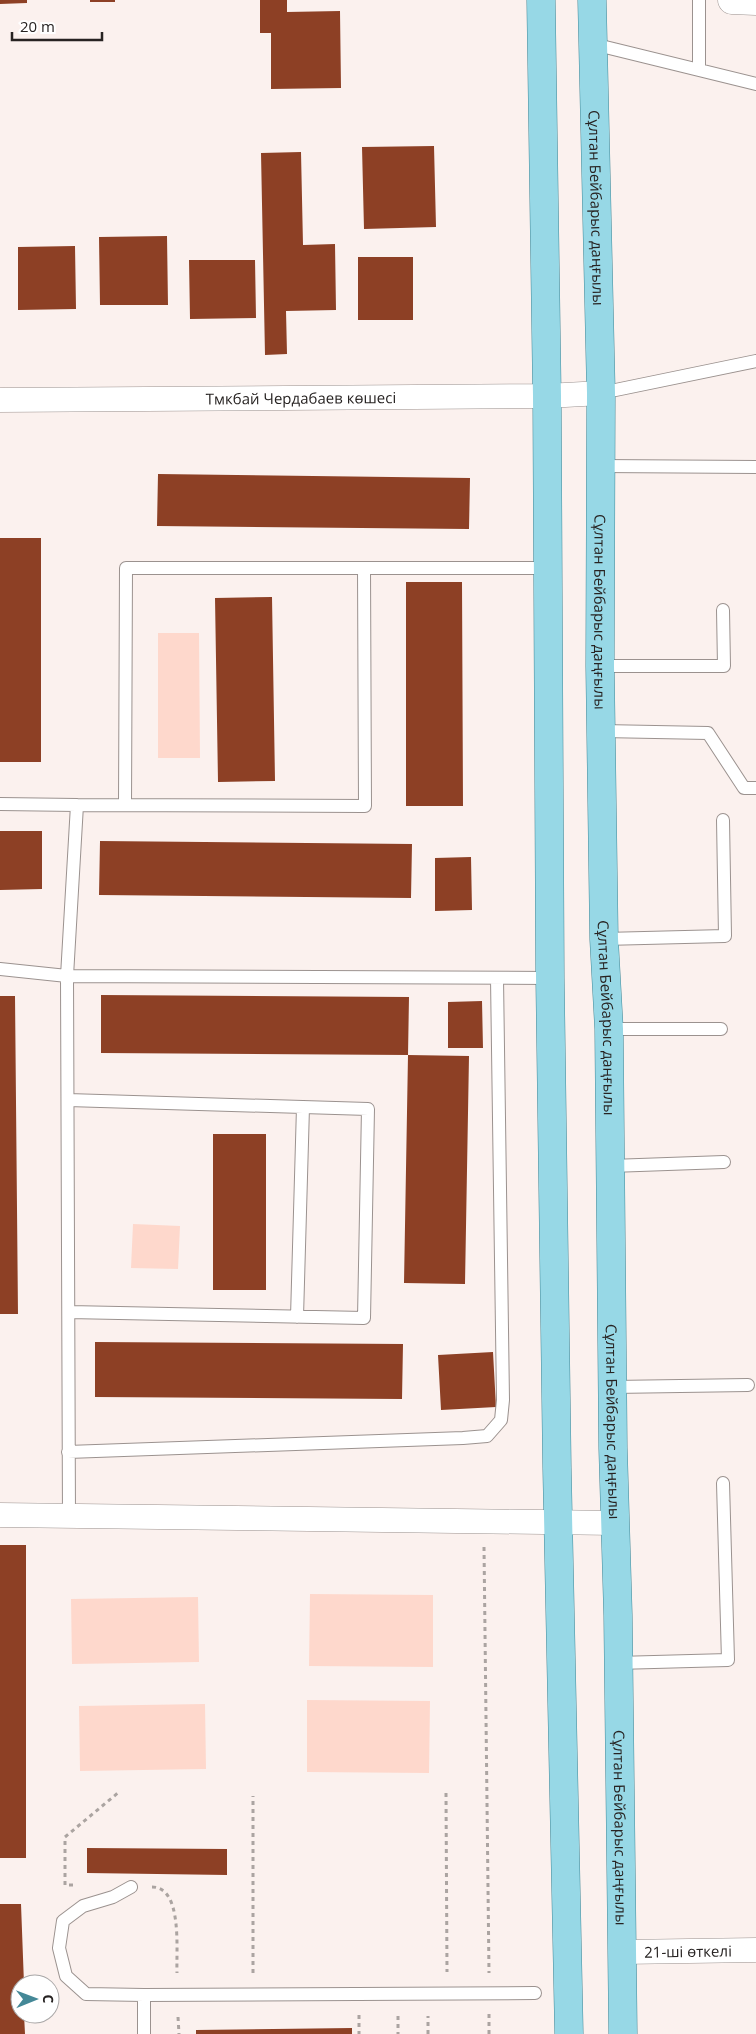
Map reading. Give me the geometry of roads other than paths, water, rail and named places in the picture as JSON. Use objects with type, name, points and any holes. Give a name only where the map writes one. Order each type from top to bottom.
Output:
[{"type":"main road","points":[[542,0],[547,396],[550,978],[557,1468],[560,1522],[569,2034]]},
{"type":"main road","name":"Сұлтан Бейбарыс даңғылы","points":[[592,0],[602,393],[600,666],[604,938],[609,1029],[623,2034]]},
{"type":"street","points":[[732,0],[756,1]]},
{"type":"street","name":"Тмкбай Чердабаев көшесі","points":[[0,400],[547,396],[602,393]]},
{"type":"street","points":[[0,1515],[615,1523]]},
{"type":"street","name":"21-ші өткелі","points":[[622,1952],[756,1950]]},
{"type":"lane","points":[[699,70],[700,0]]},
{"type":"lane","points":[[593,44],[756,84]]},
{"type":"lane","points":[[602,393],[756,361]]},
{"type":"lane","points":[[600,466],[756,466]]},
{"type":"lane","points":[[125,805],[126,568],[548,568]]},
{"type":"lane","points":[[0,804],[366,806],[364,568]]},
{"type":"lane","points":[[600,666],[724,666],[723,610]]},
{"type":"lane","points":[[602,731],[708,733],[744,788],[756,788]]},
{"type":"lane","points":[[69,1516],[68,976],[76,805]]},
{"type":"lane","points":[[604,938],[725,936],[723,820]]},
{"type":"lane","points":[[0,969],[68,976],[550,978]]},
{"type":"lane","points":[[68,1452],[487,1436],[500,1420],[503,1400],[497,978]]},
{"type":"lane","points":[[609,1029],[721,1029]]},
{"type":"lane","points":[[68,1100],[368,1109],[364,1318],[69,1312]]},
{"type":"lane","points":[[297,1317],[303,1107]]},
{"type":"lane","points":[[611,1166],[724,1162]]},
{"type":"lane","points":[[613,1387],[748,1384]]},
{"type":"lane","points":[[617,1663],[728,1660],[723,1482]]},
{"type":"lane","points":[[130,1887],[113,1897],[83,1906],[63,1921],[59,1948],[66,1976],[86,1994],[535,1992]]},
{"type":"lane","points":[[144,1994],[144,2034]]}]
